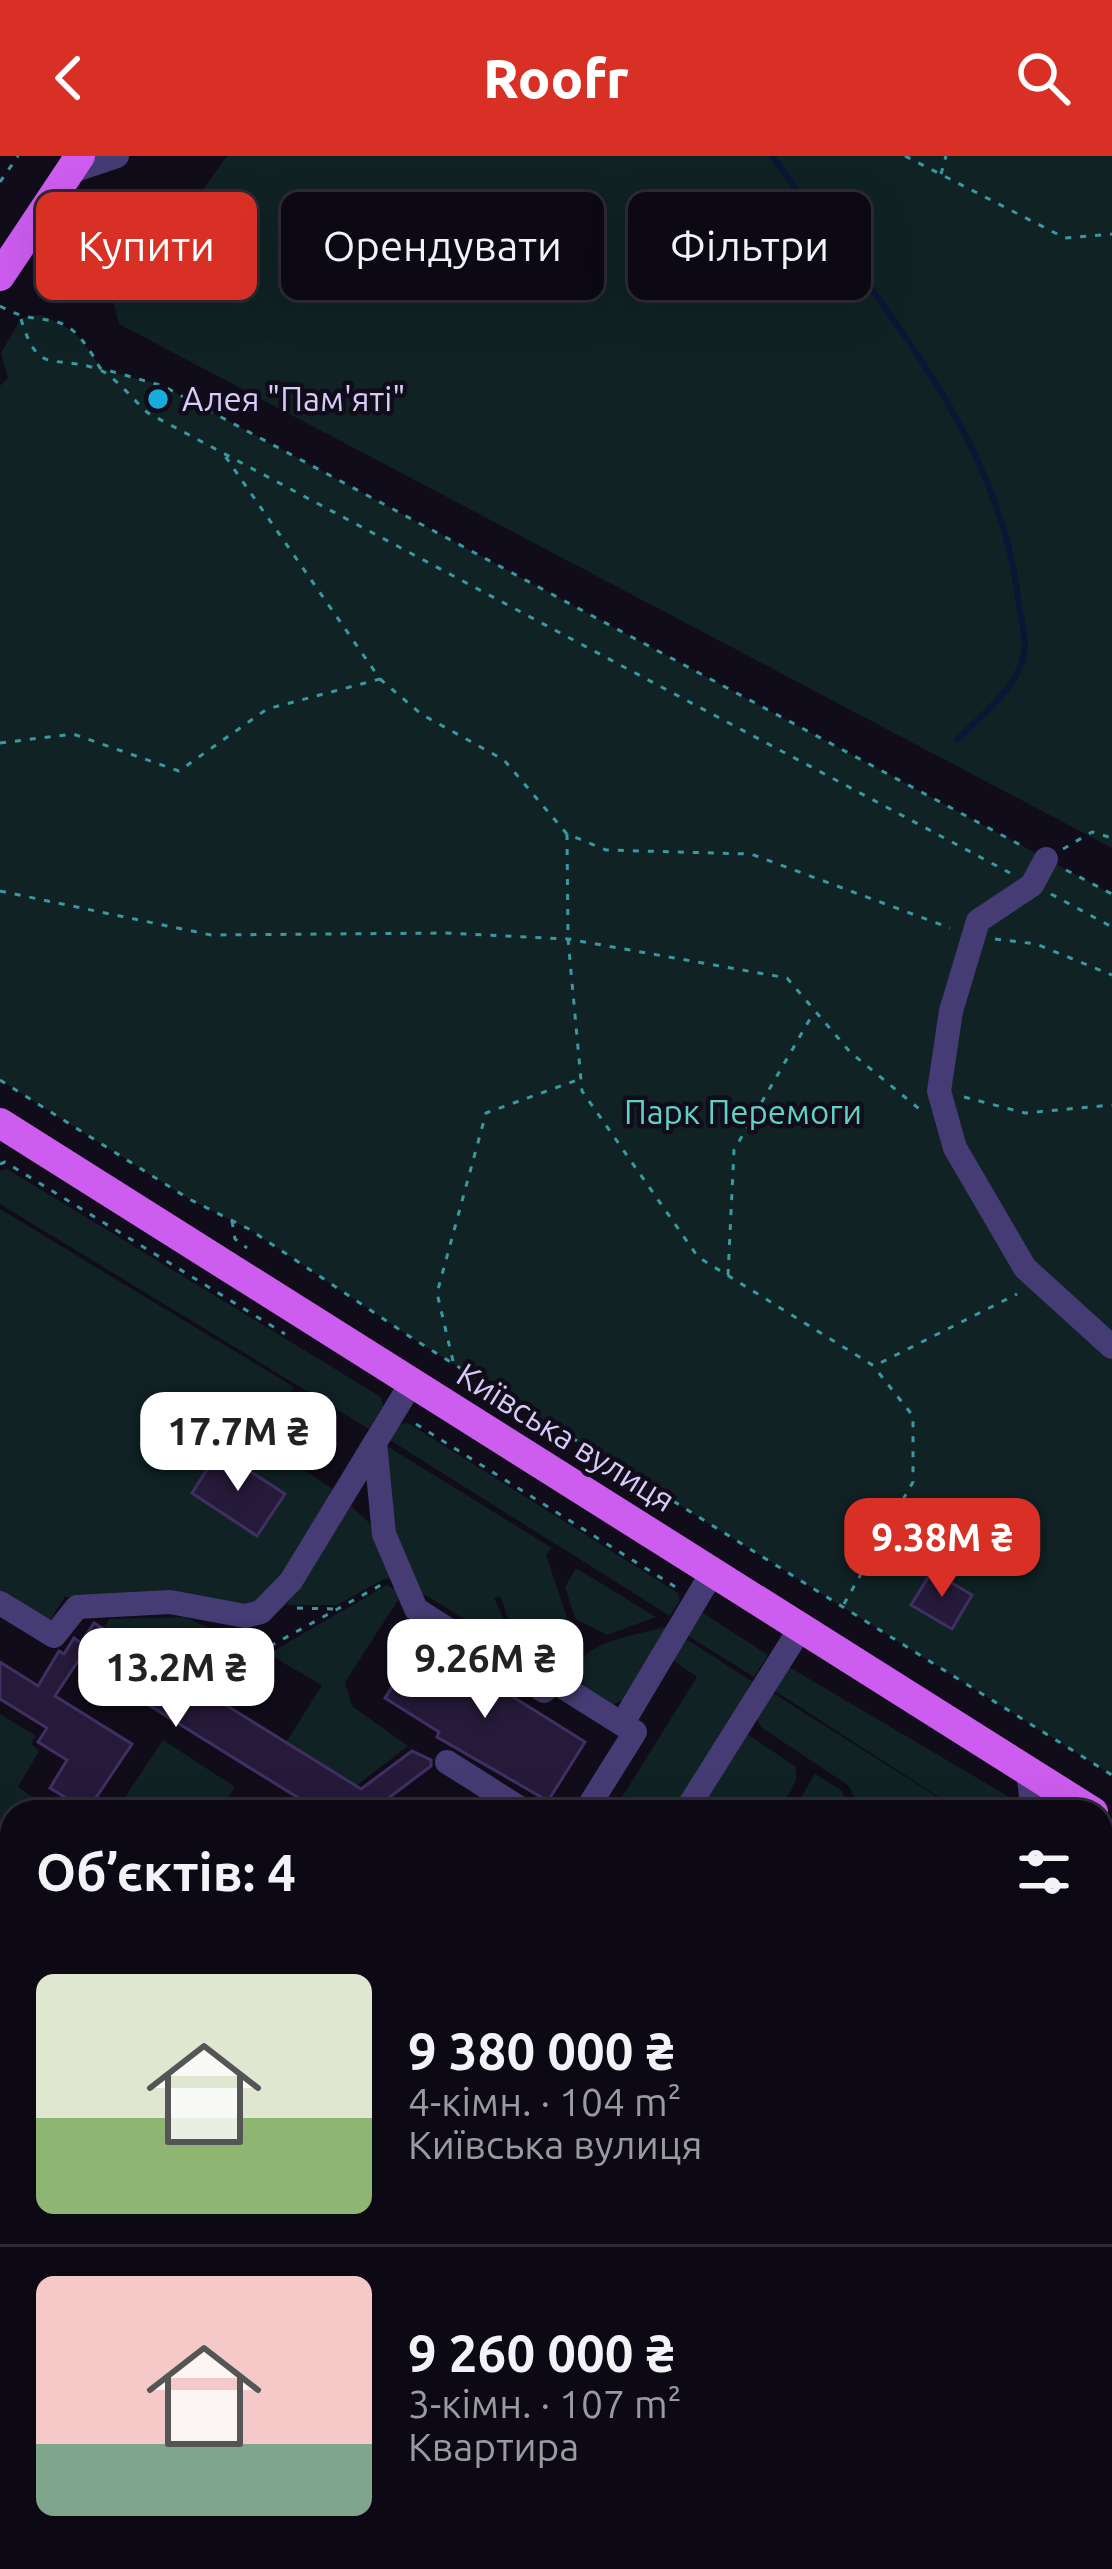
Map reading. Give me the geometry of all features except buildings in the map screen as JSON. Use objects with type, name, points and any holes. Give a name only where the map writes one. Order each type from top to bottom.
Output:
[{"type":"main road","points":[[0,276],[75,164]]},
{"type":"main road","name":"Київська вулиця","points":[[3,1132],[704,1587],[800,1629],[1074,1800]]},
{"type":"street","points":[[75,164],[117,156]]},
{"type":"street","points":[[1046,859],[1032,885],[978,921],[951,1010],[939,1090],[955,1148],[1013,1248],[1040,1282],[1112,1347]]},
{"type":"street","points":[[0,1603],[54,1636],[76,1607],[170,1602],[245,1616],[268,1608],[291,1581],[404,1394]]},
{"type":"street","points":[[366,1451],[385,1534],[416,1609],[544,1691],[555,1682],[635,1732],[592,1800]]},
{"type":"street","points":[[622,1724],[704,1587]]},
{"type":"street","points":[[693,1800],[800,1629]]},
{"type":"street","points":[[447,1762],[507,1800]]},
{"type":"street","points":[[1028,1771],[1032,1800]]},
{"type":"path","points":[[1,178],[18,156]]},
{"type":"path","points":[[905,156],[1065,238],[1112,234]]},
{"type":"path","points":[[941,176],[946,156]]},
{"type":"path","points":[[0,306],[21,318],[40,315],[64,323],[84,340],[100,368],[148,413],[1112,927]]},
{"type":"path","points":[[21,318],[30,348],[43,361],[100,368],[163,386],[1112,894]]},
{"type":"path","points":[[224,454],[380,679],[421,713],[504,760],[567,834],[606,850],[751,854],[972,936],[1036,944],[1112,975]]},
{"type":"path","points":[[0,743],[73,734],[179,771],[267,709],[380,679]]},
{"type":"path","points":[[1046,859],[1092,832],[1112,838]]},
{"type":"path","points":[[567,834],[568,939],[582,1091],[698,1257],[874,1366],[913,1416],[913,1482],[843,1605]]},
{"type":"path","points":[[0,891],[211,935],[446,933],[568,939],[787,978],[850,1052],[950,1129]]},
{"type":"path","points":[[728,1276],[734,1150],[815,1011]]},
{"type":"path","points":[[453,1363],[437,1293],[486,1113],[581,1078]]},
{"type":"path","points":[[0,1080],[189,1199],[249,1229],[453,1363],[1112,1775]]},
{"type":"path","points":[[939,1090],[1024,1113],[1112,1105]]},
{"type":"path","points":[[0,1164],[5,1162],[301,1344]]},
{"type":"path","points":[[874,1366],[1040,1282]]},
{"type":"path","points":[[404,1394],[410,1420],[704,1587]]},
{"type":"path","points":[[223,1703],[256,1654],[387,1581],[409,1589]]},
{"type":"path","points":[[268,1608],[337,1609]]},
{"type":"green space","points":[[227,156],[1112,156],[1112,848],[119,324],[113,300],[257,300],[257,192],[202,192]]},
{"type":"green space","name":"Парк Перемоги","points":[[40,315],[76,335],[100,368],[163,386],[1112,894],[1112,1775],[412,1338],[249,1229],[189,1199],[0,1080],[0,386],[8,378],[1,353],[21,318]]},
{"type":"green space","points":[[7,1169],[381,1397],[383,1406],[369,1429],[0,1204],[0,1171]]},
{"type":"green space","points":[[0,1209],[294,1387],[259,1440],[334,1490],[273,1589],[249,1606],[65,1597],[45,1628],[0,1600]]},
{"type":"green space","points":[[408,1423],[678,1593],[680,1600],[670,1616],[390,1440],[400,1424]]},
{"type":"green space","points":[[387,1446],[552,1548],[546,1555],[575,1641],[572,1646],[557,1637],[553,1645],[508,1618],[500,1596],[494,1598],[505,1622],[495,1638],[417,1590],[394,1532]]},
{"type":"green space","points":[[347,1502],[382,1535],[397,1578],[384,1579],[337,1605],[287,1605]]},
{"type":"green space","points":[[576,1568],[656,1617],[607,1635],[575,1619],[565,1587]]},
{"type":"green space","points":[[387,1585],[402,1594],[345,1682],[352,1706],[408,1746],[356,1786],[287,1741],[322,1685],[268,1654]]},
{"type":"green space","points":[[700,1611],[768,1655],[754,1677],[685,1634]]},
{"type":"green space","points":[[186,1617],[225,1636],[196,1684],[105,1627],[109,1619]]},
{"type":"green space","points":[[666,1627],[626,1698],[613,1705],[577,1683],[582,1658],[593,1650]]},
{"type":"green space","points":[[683,1637],[753,1682],[682,1800],[620,1800],[697,1677],[671,1659]]},
{"type":"green space","points":[[789,1667],[1012,1800],[943,1800],[775,1691]]},
{"type":"green space","points":[[773,1693],[942,1800],[855,1800],[849,1786],[761,1727],[757,1719]]},
{"type":"green space","points":[[0,1714],[36,1736],[31,1744],[39,1751],[18,1787],[37,1800],[0,1800]]},
{"type":"green space","points":[[747,1734],[796,1767],[796,1780],[785,1800],[706,1800]]},
{"type":"green space","points":[[163,1740],[235,1787],[226,1800],[123,1800]]},
{"type":"green space","points":[[815,1774],[842,1791],[846,1800],[799,1800]]},
{"type":"waterway","points":[[772,156],[924,364],[985,478],[1006,537],[1024,653],[1007,690],[958,739]]},
{"type":"place","name":"Алея \"Пам'яті\"","points":[[158,399]]}]
